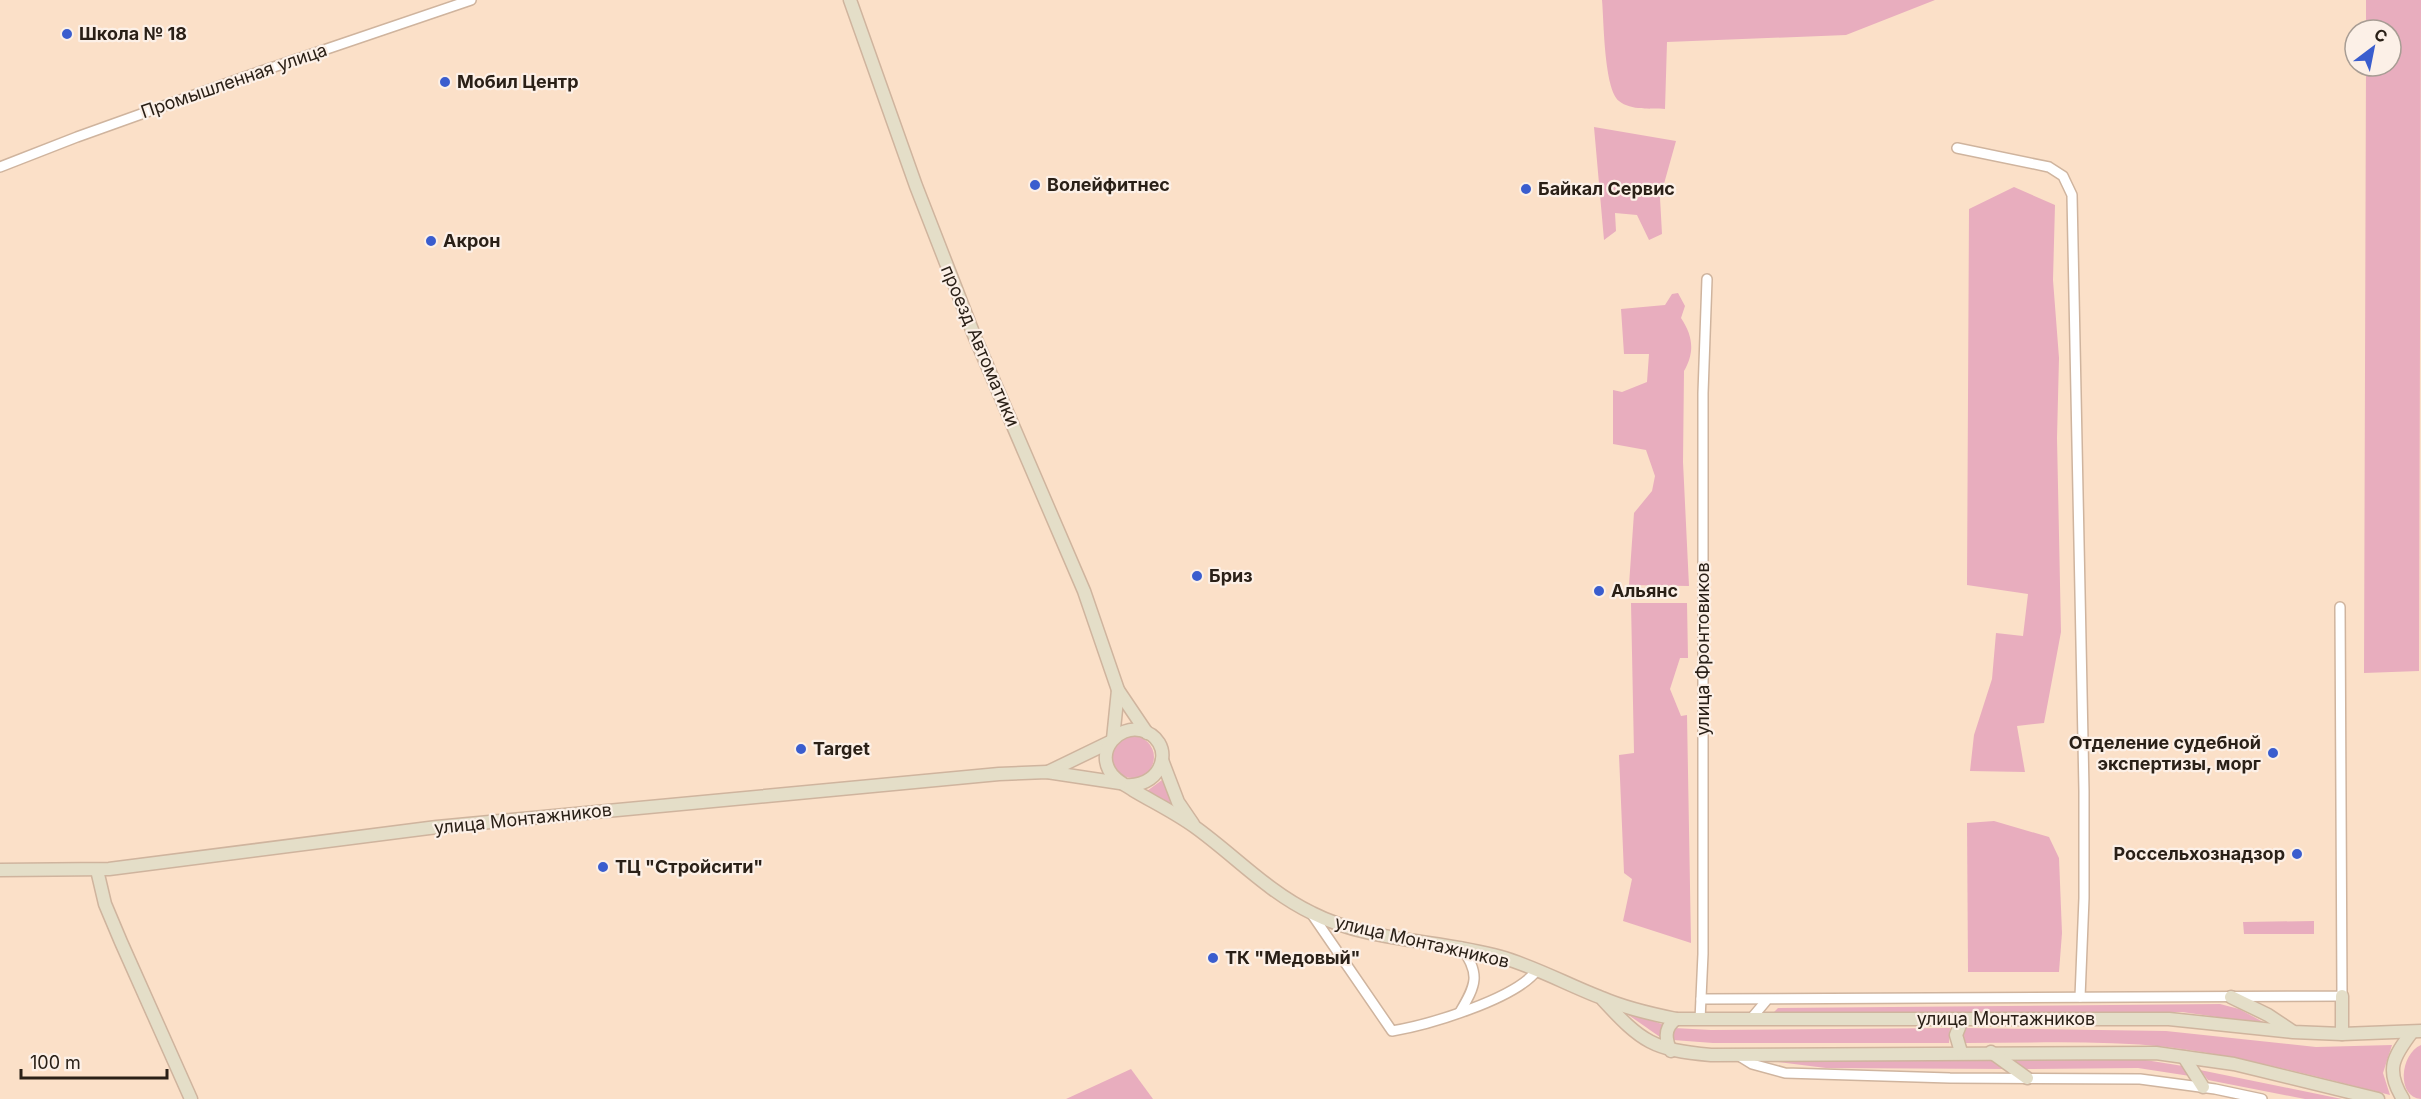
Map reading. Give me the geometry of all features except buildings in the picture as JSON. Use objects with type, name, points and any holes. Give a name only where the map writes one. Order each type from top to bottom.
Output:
[{"type":"main road","name":"проезд Автоматики","points":[[850,0],[944,259],[1084,591],[1118,690],[1147,733]]},
{"type":"main road","name":"проезд Автоматики","points":[[1112,740],[1118,690]]},
{"type":"main road","points":[[1129,730],[1147,733],[1159,744],[1162,760],[1159,772],[1150,781],[1138,786],[1124,784],[1108,770],[1106,751],[1112,740],[1129,730]]},
{"type":"main road","name":"улица Монтажников","points":[[1047,772],[1112,740]]},
{"type":"main road","name":"улица Монтажников","points":[[1162,760],[1178,802],[1193,825]]},
{"type":"main road","name":"улица Монтажников","points":[[0,870],[97,870],[437,827],[980,776],[1047,772],[1124,784],[1193,825],[1269,885],[1311,913],[1365,932],[1461,947],[1537,970],[1603,999],[1676,1019],[2169,1018],[2293,1032],[2342,1034],[2416,1031]]},
{"type":"main road","points":[[97,870],[105,904],[191,1099]]},
{"type":"main road","points":[[2342,996],[2342,1034]]},
{"type":"main road","points":[[2231,997],[2268,1015],[2293,1032]]},
{"type":"main road","name":"улица Монтажников","points":[[1603,999],[1642,1038],[1671,1051],[1737,1054],[2156,1053],[2274,1072],[2378,1099]]},
{"type":"main road","points":[[1671,1051],[1666,1041],[1667,1032],[1669,1024],[1676,1019]]},
{"type":"main road","points":[[1961,1052],[1956,1035],[1962,1020]]},
{"type":"main road","points":[[2403,1099],[2393,1083],[2394,1055],[2416,1031]]},
{"type":"main road","points":[[1991,1052],[2027,1078]]},
{"type":"main road","points":[[2184,1057],[2203,1087]]},
{"type":"street","name":"Промышленная улица","points":[[0,167],[253,74],[464,1]]},
{"type":"street","points":[[1957,148],[2049,167],[2063,176],[2072,195],[2084,792],[2084,898],[2080,997]]},
{"type":"street","name":"улица Фронтовиков","points":[[1700,1020],[1703,393],[1707,279]]},
{"type":"street","points":[[1701,999],[2342,996],[2340,607]]},
{"type":"street","points":[[1311,913],[1392,1031],[1417,1027],[1461,1012],[1523,985],[1537,970]]},
{"type":"street","points":[[1461,947],[1473,963],[1475,983],[1461,1012]]},
{"type":"street","points":[[1750,1020],[1766,1000]]},
{"type":"street","points":[[1737,1054],[1752,1064],[1785,1073],[2140,1078],[2203,1087],[2262,1099]]},
{"type":"shaded area","points":[[1602,0],[1935,0],[1846,35],[1667,42],[1665,109],[1629,106],[1619,101],[1614,94],[1610,83],[1604,38]]},
{"type":"shaded area","points":[[2366,0],[2421,0],[2419,671],[2364,673],[2366,78],[2403,78],[2403,18],[2366,18]]},
{"type":"shaded area","points":[[1594,127],[1676,141],[1660,198],[1662,234],[1649,240],[1637,215],[1615,213],[1616,231],[1604,240]]},
{"type":"shaded area","points":[[2014,187],[2055,205],[2053,280],[2059,358],[2057,438],[2061,632],[2044,723],[2017,726],[2025,772],[1970,771],[1974,735],[1992,679],[1996,633],[2023,636],[2028,594],[1967,585],[1969,209]]},
{"type":"shaded area","points":[[1678,293],[1685,306],[1681,318],[1688,331],[1691,344],[1690,357],[1684,371],[1683,462],[1689,586],[1629,585],[1634,513],[1652,491],[1655,476],[1646,450],[1613,444],[1613,390],[1622,392],[1647,382],[1649,354],[1624,354],[1621,309],[1665,305],[1672,294]]},
{"type":"shaded area","points":[[1631,603],[1687,603],[1688,658],[1680,658],[1670,689],[1681,716],[1687,715],[1691,943],[1623,921],[1632,879],[1624,873],[1619,755],[1634,753]]},
{"type":"shaded area","points":[[1133,736],[1148,742],[1154,757],[1148,772],[1133,778],[1118,772],[1112,757],[1118,742]]},
{"type":"shaded area","points":[[1162,780],[1182,816],[1147,791]]},
{"type":"shaded area","points":[[1994,821],[2049,837],[2059,858],[2062,933],[2059,972],[1968,972],[1967,823]]},
{"type":"shaded area","points":[[2314,921],[2314,934],[2244,934],[2243,922]]},
{"type":"shaded area","points":[[2220,1004],[2239,1009],[2267,1024],[2182,1012],[1772,1014],[1778,1008]]},
{"type":"shaded area","points":[[1617,1007],[1664,1025],[1660,1037]]},
{"type":"shaded area","points":[[1674,1028],[1711,1030],[1950,1028],[1949,1043],[1713,1043],[1673,1040],[1671,1031]]},
{"type":"shaded area","points":[[1965,1028],[2166,1031],[2316,1047],[2392,1045],[2383,1073],[2390,1095],[2251,1061],[2167,1047],[2091,1043],[1965,1043],[1962,1039]]},
{"type":"shaded area","points":[[2421,1045],[2421,1099],[2408,1091],[2404,1083],[2404,1075],[2409,1057]]},
{"type":"shaded area","points":[[2139,1059],[2183,1066],[2190,1076],[2138,1068],[2021,1069],[2007,1060]]},
{"type":"shaded area","points":[[1761,1060],[1996,1060],[2008,1069],[1826,1068]]},
{"type":"shaded area","points":[[1131,1069],[1153,1099],[1066,1099]]},
{"type":"shaded area","points":[[2200,1070],[2342,1099],[2305,1099],[2208,1080]]},
{"type":"place","name":"Школа № 18","points":[[67,34]]},
{"type":"place","name":"Мобил Центр","points":[[445,82]]},
{"type":"place","name":"Волейфитнес","points":[[1035,185]]},
{"type":"place","name":"Байкал Сервис","points":[[1526,189]]},
{"type":"place","name":"Акрон","points":[[431,241]]},
{"type":"place","name":"Бриз","points":[[1197,576]]},
{"type":"place","name":"Альянс","points":[[1599,591]]},
{"type":"place","name":"Target","points":[[801,749]]},
{"type":"place","name":"Отделение судебной экспертизы, морг","points":[[2273,753]]},
{"type":"place","name":"Россельхознадзор","points":[[2297,854]]},
{"type":"place","name":"ТЦ \"Стройсити\"","points":[[603,867]]},
{"type":"place","name":"ТК \"Медовый\"","points":[[1213,958]]}]
